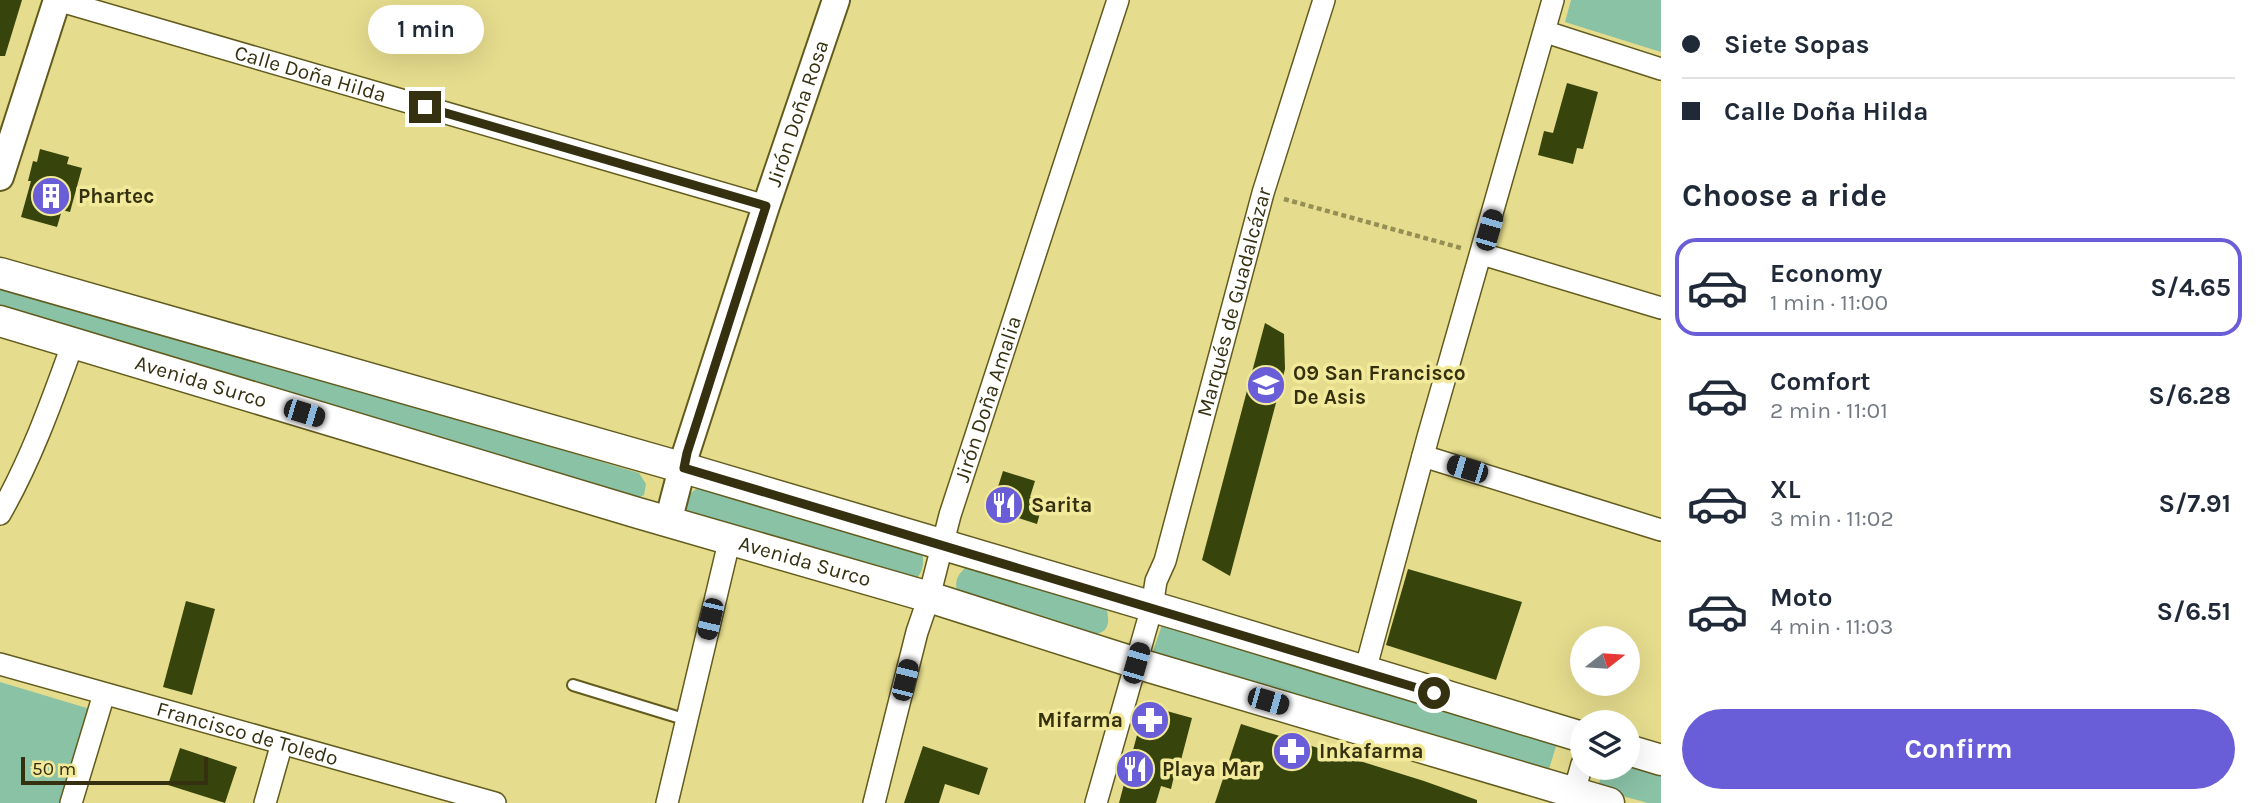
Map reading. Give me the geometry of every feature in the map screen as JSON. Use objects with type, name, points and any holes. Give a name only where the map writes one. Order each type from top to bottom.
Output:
[{"type":"main road","points":[[0,273],[684,468],[1570,733]]},
{"type":"main road","name":"Avenida Surco","points":[[0,321],[668,522],[929,597],[1136,663],[1434,749],[1572,798],[1609,803]]},
{"type":"main road","points":[[1640,754],[1661,760]]},
{"type":"street","name":"Calle Doña Hilda","points":[[57,0],[766,206]]},
{"type":"street","points":[[0,177],[57,0]]},
{"type":"street","name":"Jirón Doña Rosa","points":[[668,522],[687,453],[766,206],[836,0]]},
{"type":"street","name":"Jirón Doña Amalia","points":[[874,803],[917,632],[943,544],[1118,0]]},
{"type":"street","name":"Marqués de Guadalcázar","points":[[1096,803],[1152,607],[1156,581],[1168,548],[1263,193],[1324,0]]},
{"type":"street","points":[[1365,671],[1423,456],[1553,0]]},
{"type":"street","points":[[1546,32],[1661,69]]},
{"type":"street","points":[[1482,254],[1661,308]]},
{"type":"street","points":[[0,514],[16,487],[51,405],[73,343]]},
{"type":"street","points":[[1423,456],[1661,530]]},
{"type":"street","points":[[667,803],[730,538]]},
{"type":"street","name":"Francisco de Toledo","points":[[0,664],[282,743],[469,800],[495,803]]},
{"type":"street","points":[[71,803],[103,694]]},
{"type":"street","points":[[265,803],[282,743]]},
{"type":"street","points":[[1572,798],[1577,780]]},
{"type":"lane","points":[[573,685],[687,720]]},
{"type":"path","points":[[1263,193],[1482,254]]},
{"type":"green space","points":[[1571,0],[1661,0],[1661,52],[1565,22]]},
{"type":"green space","points":[[0,282],[639,473],[646,484],[644,495],[631,501],[0,310]]},
{"type":"green space","points":[[701,485],[921,547],[921,572],[911,584],[693,520],[685,507],[691,493]]},
{"type":"green space","points":[[967,566],[1106,607],[1106,629],[1093,635],[959,598],[957,581]]},
{"type":"green space","points":[[1163,622],[1558,740],[1549,769],[1152,654]]},
{"type":"green space","points":[[0,682],[90,709],[61,803],[0,803]]},
{"type":"green space","points":[[1640,770],[1661,776],[1661,803],[1648,803],[1597,789],[1600,780],[1640,780]]},
{"type":"building","points":[[0,0],[22,0],[5,56],[0,56]]},
{"type":"building","points":[[1567,83],[1598,92],[1583,149],[1577,148],[1573,164],[1538,155],[1544,131],[1553,133]]},
{"type":"building","name":"Phartec","points":[[40,149],[69,157],[67,164],[82,168],[70,212],[62,210],[57,227],[21,217],[31,181],[28,181],[33,161],[37,162]]},
{"type":"building","points":[[1265,323],[1284,334],[1285,369],[1230,576],[1202,560]]},
{"type":"building","points":[[1003,471],[1035,481],[1030,497],[1043,502],[1037,524],[991,509]]},
{"type":"building","points":[[1408,569],[1522,602],[1496,680],[1386,645]]},
{"type":"building","points":[[186,601],[215,609],[192,695],[163,687]]},
{"type":"building","points":[[1145,705],[1192,718],[1181,760],[1178,759],[1171,789],[1161,786],[1156,803],[1119,803]]},
{"type":"building","points":[[1241,724],[1424,781],[1477,800],[1477,803],[1215,803]]},
{"type":"building","points":[[923,746],[988,768],[979,795],[945,784],[939,803],[904,803]]},
{"type":"building","points":[[180,748],[237,767],[225,803],[168,785]]},
{"type":"place","name":"Phartec","points":[[51,196]]},
{"type":"place","name":"09 San Francisco De Asis","points":[[1266,385]]},
{"type":"place","name":"Sarita","points":[[1004,505]]},
{"type":"place","name":"Mifarma","points":[[1150,720]]},
{"type":"place","name":"Inkafarma","points":[[1292,751]]},
{"type":"place","name":"Playa Mar","points":[[1135,769]]},
{"type":"route","points":[[425,107],[766,206],[684,468],[1434,693]]}]
